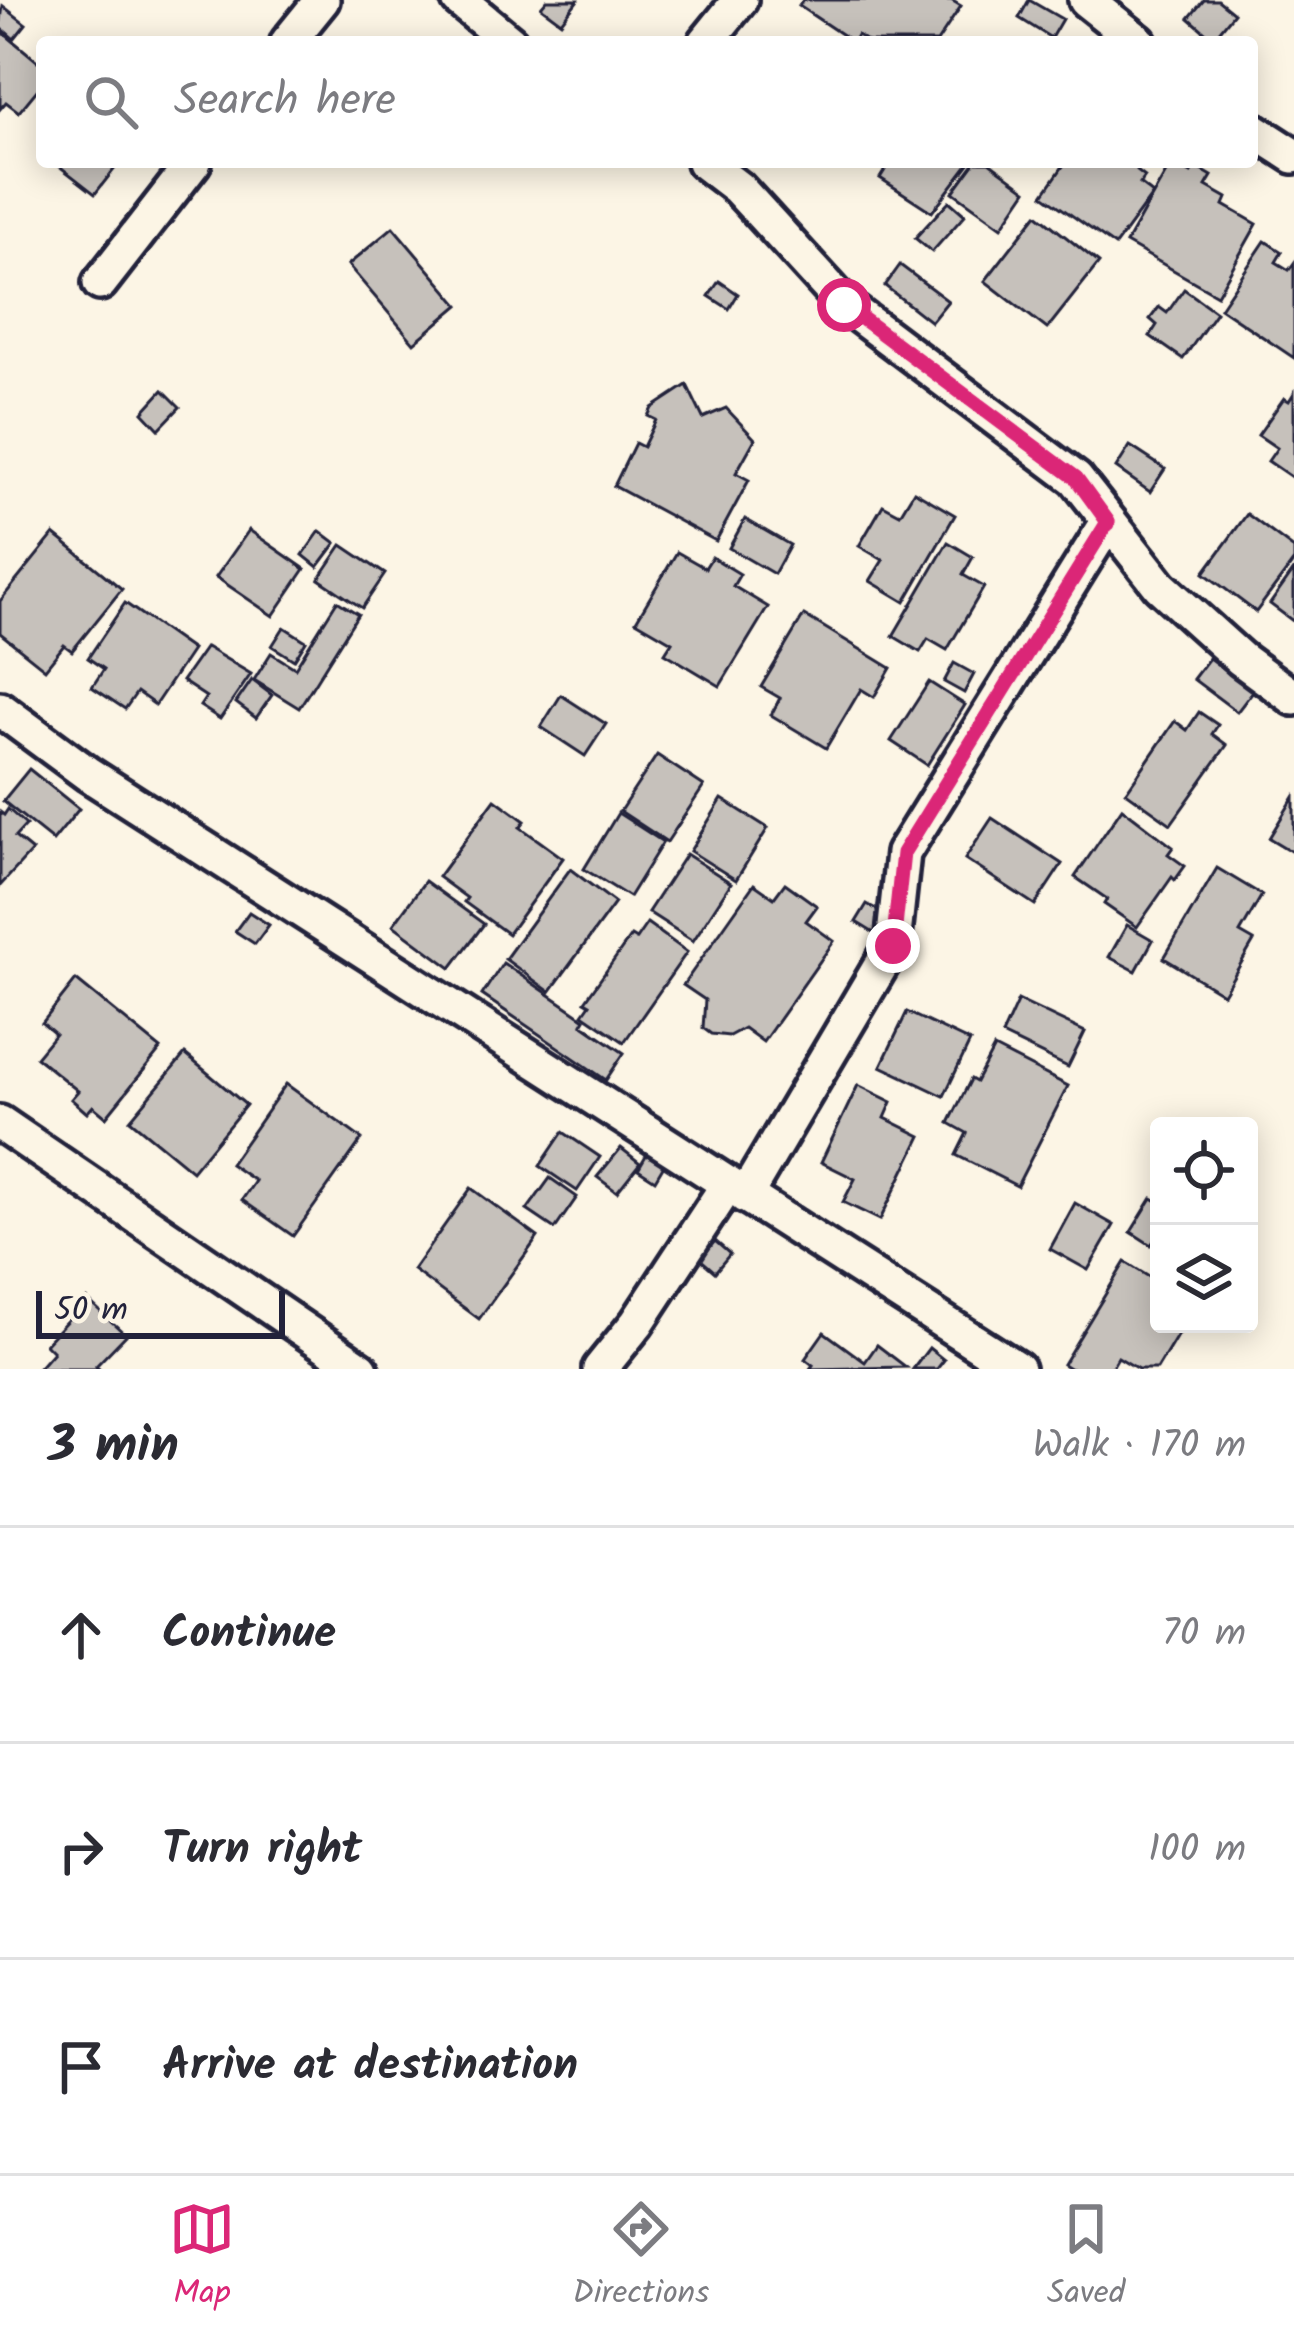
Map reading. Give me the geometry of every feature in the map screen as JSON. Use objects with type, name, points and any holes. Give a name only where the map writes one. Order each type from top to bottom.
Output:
[{"type":"street","points":[[294,36],[322,0]]},
{"type":"street","points":[[459,0],[503,36]]},
{"type":"street","points":[[711,36],[740,0]]},
{"type":"street","points":[[1085,0],[1131,36]]},
{"type":"street","points":[[1258,133],[1294,156]]},
{"type":"street","points":[[100,283],[189,168]]},
{"type":"street","points":[[712,168],[738,188],[844,305],[1076,478],[1160,586],[1241,659],[1294,698]]},
{"type":"street","points":[[599,1369],[736,1191],[893,946],[903,853],[1108,522]]},
{"type":"street","points":[[0,710],[88,774],[1017,1369]]},
{"type":"street","points":[[0,1123],[361,1369]]},
{"type":"building","points":[[547,0],[578,0],[561,22],[541,7]]},
{"type":"building","points":[[803,0],[951,0],[961,6],[941,36],[844,36],[799,6]]},
{"type":"building","points":[[1029,0],[1062,19],[1048,36],[1019,18]]},
{"type":"building","points":[[1204,0],[1218,0],[1234,13],[1215,36],[1189,18]]},
{"type":"building","points":[[3,6],[26,24],[14,39],[0,27]]},
{"type":"building","points":[[0,30],[36,60],[36,91],[19,112],[6,102],[0,109]]},
{"type":"building","points":[[62,168],[115,168],[95,194]]},
{"type":"building","points":[[965,168],[932,212],[880,178],[885,170]]},
{"type":"building","points":[[971,168],[997,168],[1027,190],[1002,227],[953,192]]},
{"type":"building","points":[[1062,168],[1139,168],[1145,177],[1140,184],[1153,194],[1115,246],[1043,195]]},
{"type":"building","points":[[1169,168],[1191,173],[1198,168],[1212,176],[1206,186],[1227,198],[1224,205],[1257,224],[1217,295],[1126,243]]},
{"type":"building","points":[[949,201],[965,215],[932,252],[915,238]]},
{"type":"building","points":[[1037,214],[1099,263],[1047,329],[985,281]]},
{"type":"building","points":[[393,227],[459,305],[414,343],[348,265]]},
{"type":"building","points":[[1265,241],[1282,252],[1276,262],[1289,270],[1294,263],[1294,358],[1220,308]]},
{"type":"building","points":[[900,265],[948,301],[931,322],[885,286]]},
{"type":"building","points":[[719,281],[738,294],[729,309],[709,296]]},
{"type":"building","points":[[1184,289],[1216,312],[1183,359],[1150,336],[1157,325],[1150,319],[1159,307],[1167,313]]},
{"type":"building","points":[[687,385],[703,418],[726,408],[755,439],[736,473],[749,480],[716,541],[614,486],[635,443],[643,447],[656,420],[648,416],[652,408]]},
{"type":"building","points":[[163,390],[180,407],[159,429],[143,412]]},
{"type":"building","points":[[1294,393],[1294,479],[1268,461],[1277,448],[1258,435],[1284,398],[1289,401]]},
{"type":"building","points":[[1130,446],[1165,469],[1150,492],[1116,468]]},
{"type":"building","points":[[914,491],[955,515],[905,602],[870,581],[883,560],[859,546],[883,505],[900,514]]},
{"type":"building","points":[[1247,514],[1294,549],[1294,561],[1256,612],[1204,573]]},
{"type":"building","points":[[745,519],[790,545],[774,574],[729,548]]},
{"type":"building","points":[[249,530],[305,569],[273,616],[216,577]]},
{"type":"building","points":[[320,531],[336,543],[318,567],[303,555]]},
{"type":"building","points":[[54,534],[122,589],[72,651],[64,645],[45,669],[0,633],[0,601]]},
{"type":"building","points":[[948,542],[973,557],[963,575],[984,587],[947,650],[928,639],[920,652],[893,636]]},
{"type":"building","points":[[342,545],[385,574],[362,608],[319,579]]},
{"type":"building","points":[[677,552],[705,568],[712,557],[740,574],[733,586],[768,607],[720,686],[665,653],[672,642],[636,621]]},
{"type":"building","points":[[1294,570],[1294,622],[1270,604]]},
{"type":"building","points":[[337,601],[358,614],[299,708],[254,680],[271,653],[295,668]]},
{"type":"building","points":[[125,603],[192,650],[155,705],[137,692],[125,709],[92,687],[104,669],[88,658]]},
{"type":"building","points":[[804,615],[891,668],[874,697],[861,689],[826,748],[771,715],[780,698],[761,687]]},
{"type":"building","points":[[284,627],[306,641],[294,660],[272,646]]},
{"type":"building","points":[[206,647],[251,674],[220,719],[200,706],[206,697],[182,681]]},
{"type":"building","points":[[1209,658],[1253,691],[1237,712],[1193,679]]},
{"type":"building","points":[[954,663],[974,674],[964,693],[944,682]]},
{"type":"building","points":[[252,680],[272,695],[256,718],[236,703]]},
{"type":"building","points":[[929,682],[965,705],[927,765],[891,741]]},
{"type":"building","points":[[561,695],[606,724],[585,756],[541,727]]},
{"type":"building","points":[[1199,712],[1218,725],[1212,734],[1227,745],[1171,824],[1126,792],[1175,721],[1187,730]]},
{"type":"building","points":[[657,755],[704,786],[667,842],[620,811]]},
{"type":"building","points":[[29,769],[79,809],[53,841],[3,801]]},
{"type":"building","points":[[1294,797],[1294,853],[1269,838]]},
{"type":"building","points":[[495,799],[525,821],[520,827],[563,858],[508,934],[438,877]]},
{"type":"building","points":[[722,799],[768,828],[736,880],[690,851]]},
{"type":"building","points":[[1122,808],[1173,847],[1168,854],[1185,866],[1137,927],[1075,877]]},
{"type":"building","points":[[8,809],[26,825],[15,837],[32,851],[0,886],[0,812],[4,815]]},
{"type":"building","points":[[618,813],[663,842],[629,897],[584,869]]},
{"type":"building","points":[[992,818],[1062,864],[1035,905],[965,859]]},
{"type":"building","points":[[686,854],[731,883],[693,941],[648,912]]},
{"type":"building","points":[[1217,868],[1262,895],[1240,933],[1254,941],[1223,994],[1164,958]]},
{"type":"building","points":[[570,869],[615,903],[550,992],[505,959]]},
{"type":"building","points":[[425,881],[484,924],[451,968],[393,925]]},
{"type":"building","points":[[785,883],[817,906],[806,921],[834,941],[763,1042],[744,1028],[729,1036],[711,1034],[703,1028],[705,1000],[683,985],[754,884],[774,898]]},
{"type":"building","points":[[867,904],[888,916],[877,935],[856,922]]},
{"type":"building","points":[[249,912],[269,925],[255,944],[235,931]]},
{"type":"building","points":[[647,923],[687,952],[624,1042],[583,1014],[590,1004],[585,1001],[631,936],[636,939]]},
{"type":"building","points":[[1127,925],[1153,940],[1136,971],[1109,957]]},
{"type":"building","points":[[503,963],[585,1019],[582,1024],[624,1053],[606,1080],[482,995]]},
{"type":"building","points":[[76,980],[161,1049],[106,1117],[93,1106],[87,1113],[71,1099],[78,1091],[36,1057],[55,1034],[42,1023]]},
{"type":"building","points":[[1018,1000],[1085,1032],[1068,1067],[1002,1035]]},
{"type":"building","points":[[907,1012],[970,1042],[944,1096],[881,1066]]},
{"type":"building","points":[[994,1048],[1068,1086],[1017,1186],[956,1155],[967,1133],[949,1123],[971,1079],[976,1082]]},
{"type":"building","points":[[185,1054],[246,1105],[192,1171],[130,1120]]},
{"type":"building","points":[[286,1084],[362,1139],[293,1236],[242,1200],[255,1181],[230,1164]]},
{"type":"building","points":[[858,1085],[892,1102],[885,1118],[921,1136],[880,1220],[843,1202],[855,1179],[821,1162]]},
{"type":"building","points":[[563,1132],[600,1157],[577,1191],[540,1166]]},
{"type":"building","points":[[651,1147],[668,1158],[655,1180],[638,1169]]},
{"type":"building","points":[[621,1148],[640,1163],[617,1192],[597,1177]]},
{"type":"building","points":[[550,1178],[577,1197],[555,1229],[527,1210]]},
{"type":"building","points":[[471,1188],[538,1237],[479,1319],[413,1270]]},
{"type":"building","points":[[1150,1201],[1150,1244],[1131,1232]]},
{"type":"building","points":[[1075,1203],[1114,1225],[1088,1270],[1050,1249]]},
{"type":"building","points":[[715,1241],[730,1254],[715,1272],[700,1259]]},
{"type":"building","points":[[1125,1262],[1150,1277],[1150,1333],[1179,1333],[1157,1369],[1138,1369],[1118,1357],[1111,1369],[1071,1369],[1063,1364]]},
{"type":"building","points":[[87,1299],[126,1335],[96,1366],[99,1369],[38,1369],[53,1352],[45,1344]]},
{"type":"building","points":[[824,1332],[865,1362],[877,1345],[906,1367],[810,1369],[813,1365],[805,1359]]},
{"type":"building","points":[[929,1348],[944,1360],[937,1369],[913,1369]]},
{"type":"route","points":[[844,305],[1076,478],[1108,522],[903,853],[893,946]]}]
